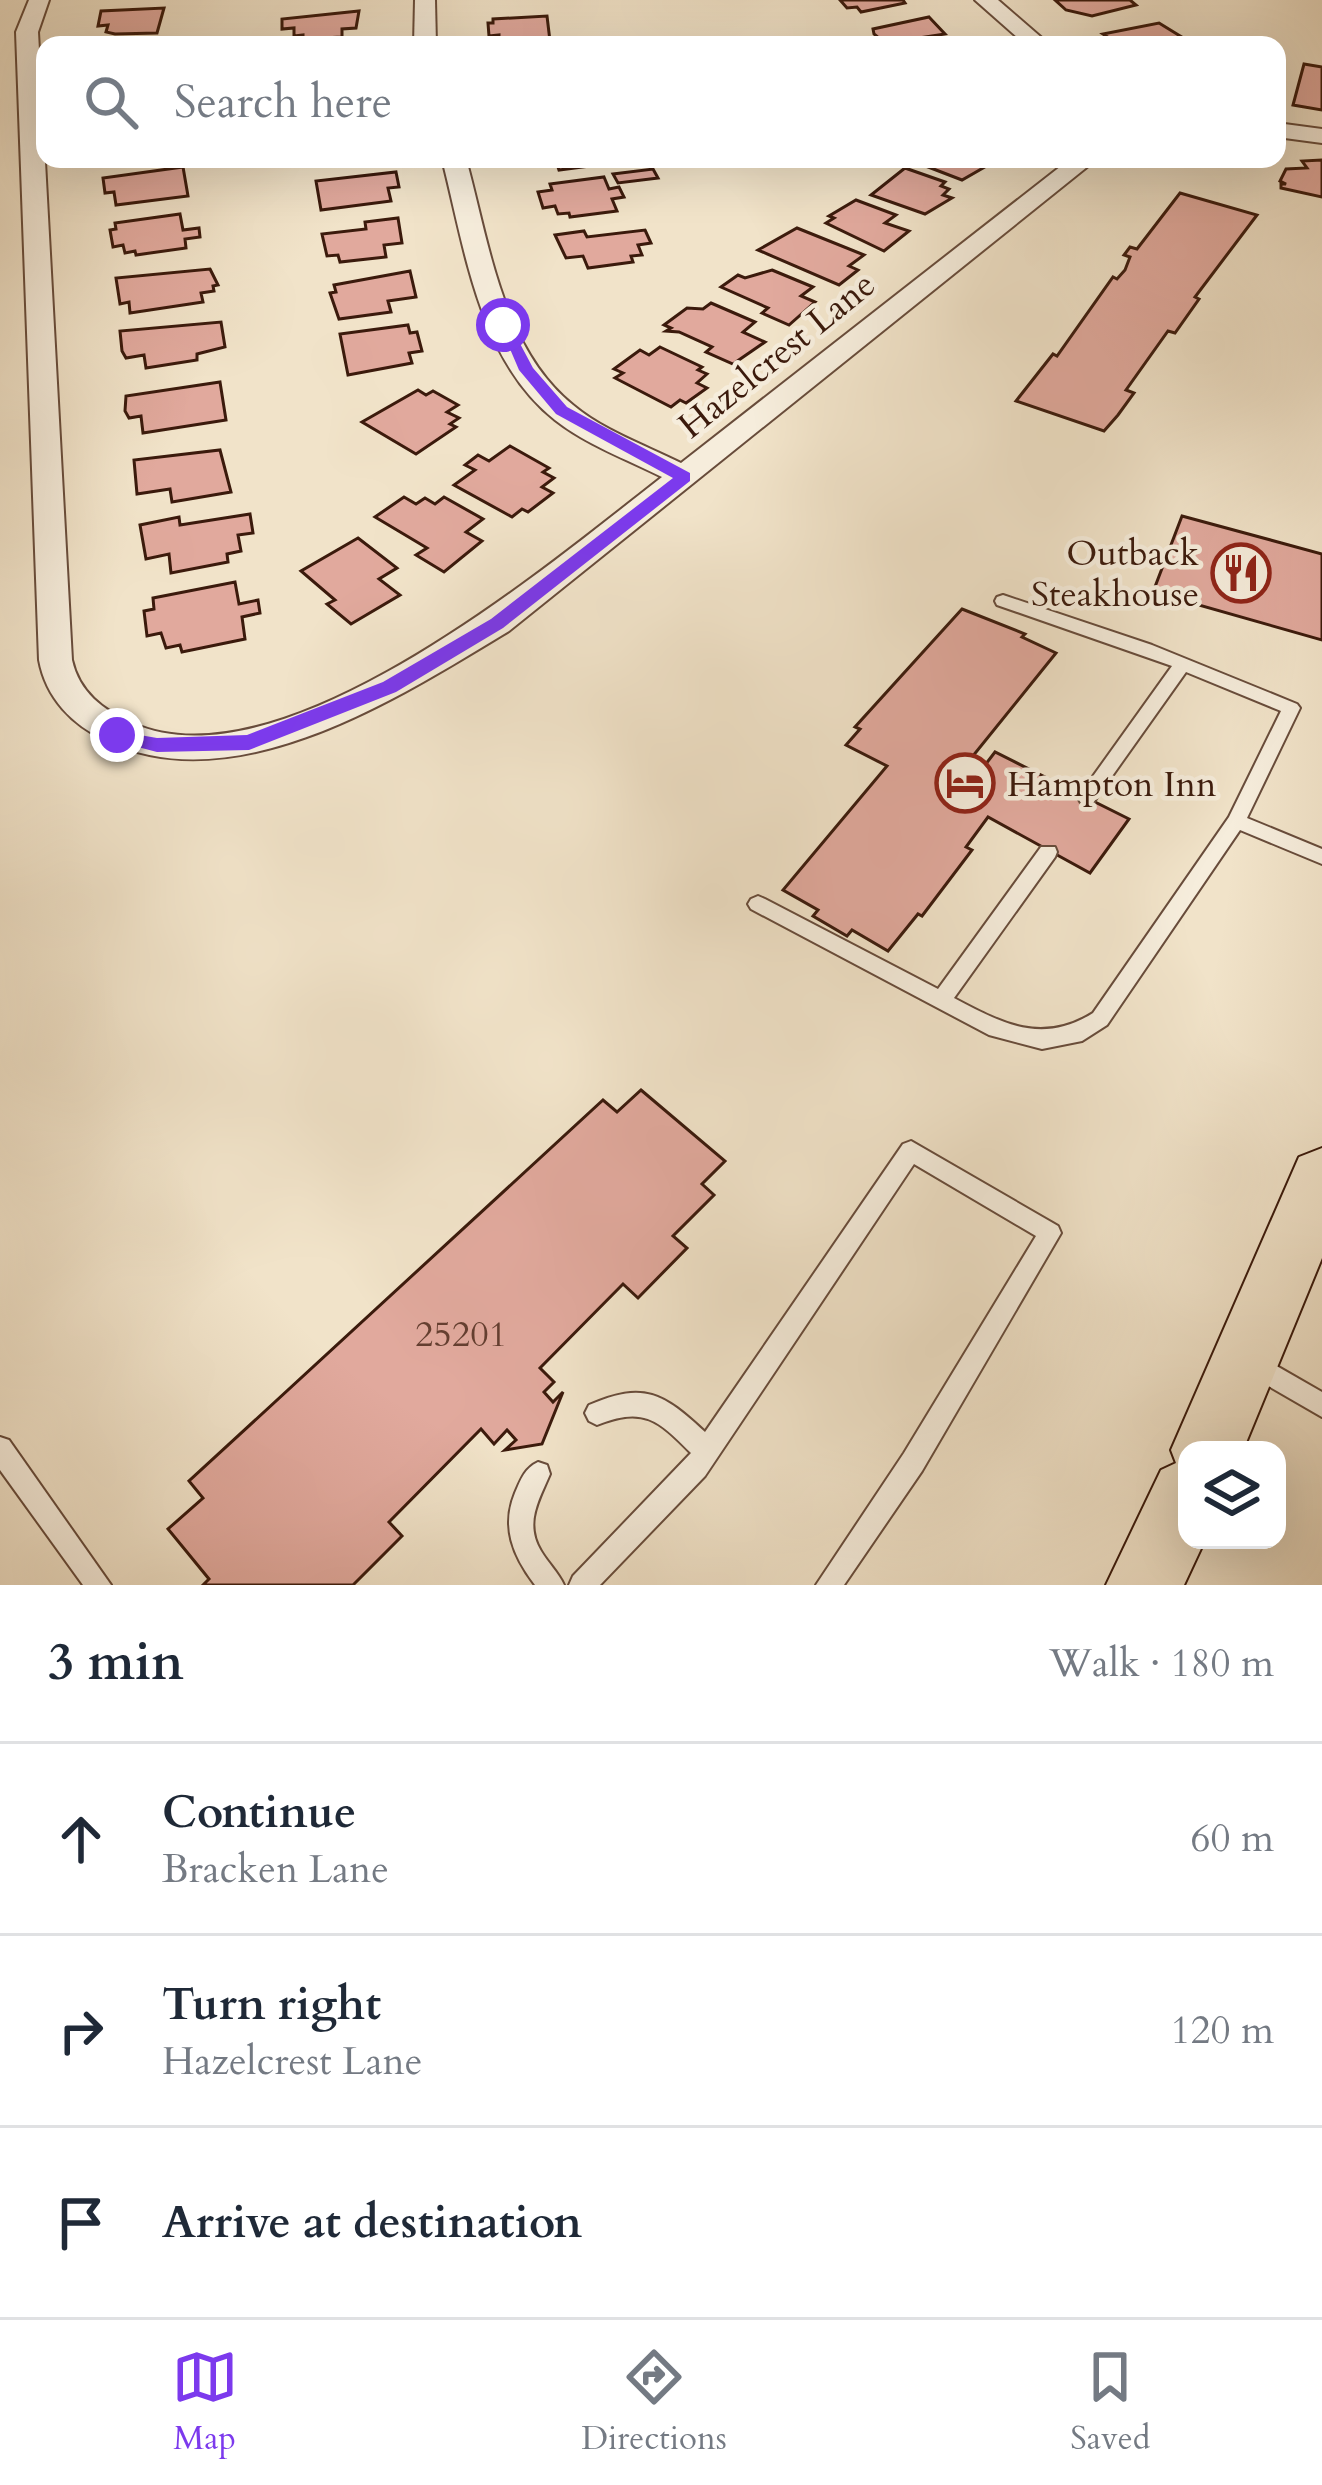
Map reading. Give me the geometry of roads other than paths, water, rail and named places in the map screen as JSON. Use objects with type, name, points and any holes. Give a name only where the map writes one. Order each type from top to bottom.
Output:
[{"type":"main road","points":[[1211,1441],[1322,1178]]},
{"type":"main road","points":[[1144,1585],[1178,1515]]},
{"type":"street","name":"Hazelcrest Lane","points":[[39,0],[27,32],[50,611],[59,679],[88,714],[117,735],[157,745],[249,742],[389,687],[497,623],[1073,168]]},
{"type":"street","points":[[424,36],[425,0]]},
{"type":"street","points":[[985,0],[1028,36]]},
{"type":"street","points":[[1286,131],[1322,136]]},
{"type":"street","points":[[457,168],[503,325],[527,370],[562,410],[685,477]]},
{"type":"lane","points":[[758,904],[989,1026],[1042,1040],[1075,1035],[1100,1019],[1236,821],[1291,708],[1004,601]]},
{"type":"lane","points":[[1087,798],[1183,664]]},
{"type":"lane","points":[[1236,821],[1322,857]]},
{"type":"lane","points":[[941,1001],[1048,852]]},
{"type":"lane","points":[[583,1585],[707,1451],[911,1151],[1050,1233],[913,1462],[829,1585]]},
{"type":"lane","points":[[1247,1360],[1322,1405]]},
{"type":"lane","points":[[597,1413],[622,1400],[646,1402],[707,1451]]},
{"type":"lane","points":[[0,1449],[98,1585]]},
{"type":"lane","points":[[538,1474],[522,1499],[519,1534],[533,1564],[551,1585]]},
{"type":"place","name":"Outback Steakhouse","points":[[1241,573]]},
{"type":"place","name":"Hampton Inn","points":[[965,783]]}]
